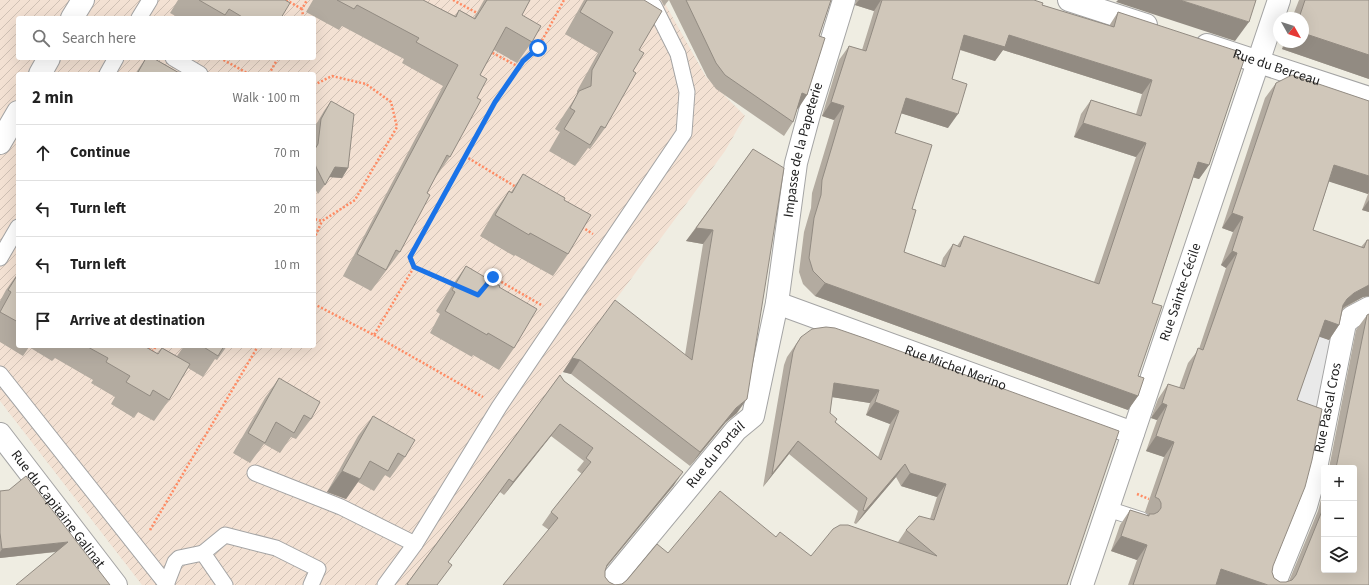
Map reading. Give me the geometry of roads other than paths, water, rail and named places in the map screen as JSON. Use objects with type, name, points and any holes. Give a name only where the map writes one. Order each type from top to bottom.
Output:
[{"type":"street","points":[[73,16],[83,0]]},
{"type":"street","name":"Impasse de la Papeterie","points":[[777,303],[796,162],[844,0]]},
{"type":"street","points":[[1069,0],[1165,31]]},
{"type":"street","name":"Rue Sainte-Cécile","points":[[1082,585],[1279,0]]},
{"type":"street","name":"Rue du Berceau","points":[[1188,38],[1369,98]]},
{"type":"street","points":[[41,72],[48,60]]},
{"type":"street","points":[[0,143],[16,115]]},
{"type":"street","name":"Rue Michel Merino","points":[[777,303],[1133,434]]},
{"type":"street","name":"Rue du Portail","points":[[608,585],[686,478],[736,430],[753,416],[777,303]]},
{"type":"street","name":"Rue Pascal Cros","points":[[1274,585],[1306,506],[1314,478],[1345,323],[1352,317],[1369,308]]},
{"type":"street","name":"Rue du Capitaine Galinat","points":[[0,434],[116,585]]},
{"type":"lane","points":[[140,16],[150,0]]},
{"type":"lane","points":[[385,585],[416,544],[499,407],[684,133],[687,92],[678,54],[654,6],[647,0]]},
{"type":"lane","points":[[108,72],[115,60]]},
{"type":"lane","points":[[176,60],[197,72]]},
{"type":"lane","points":[[0,258],[16,230]]},
{"type":"lane","points":[[0,374],[167,585]]},
{"type":"lane","points":[[255,473],[341,507],[416,544]]},
{"type":"lane","points":[[1108,508],[1142,520]]},
{"type":"lane","points":[[167,585],[175,562],[180,558],[202,553],[225,535],[276,548],[318,569],[311,585]]},
{"type":"lane","points":[[202,553],[225,585]]}]
